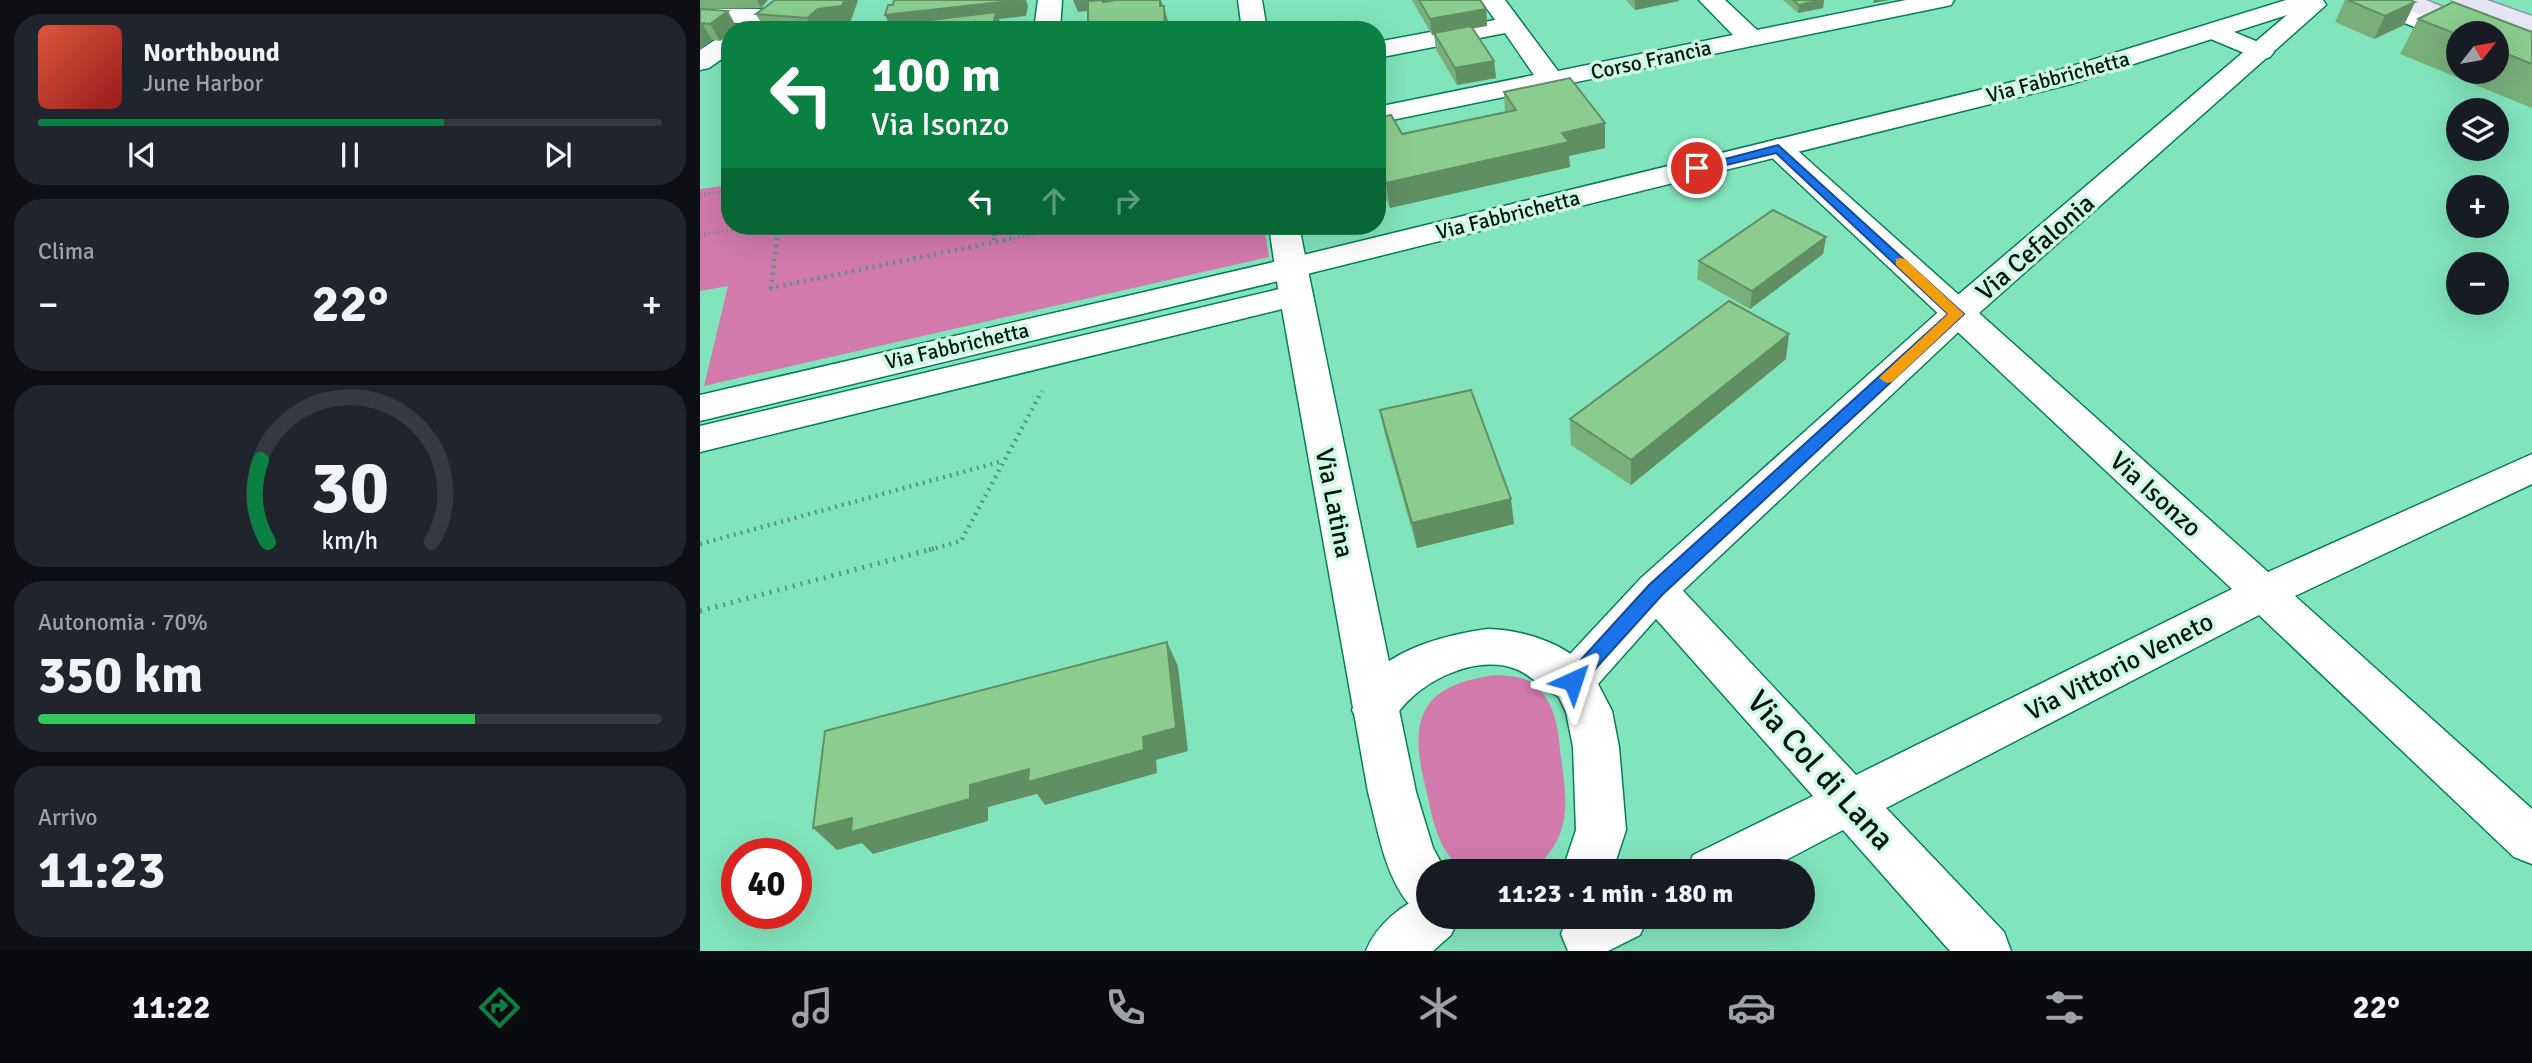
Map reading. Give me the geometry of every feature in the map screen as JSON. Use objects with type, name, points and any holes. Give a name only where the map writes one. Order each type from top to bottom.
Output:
[{"type":"main road","points":[[2405,0],[2472,21]]},
{"type":"main road","points":[[2464,0],[2490,21]]},
{"type":"street","points":[[1048,21],[1050,0]]},
{"type":"street","points":[[1250,0],[1254,21]]},
{"type":"street","points":[[1493,0],[1550,80]]},
{"type":"street","name":"Corso Francia","points":[[1711,0],[1751,39]]},
{"type":"street","name":"Corso Francia","points":[[1386,113],[1751,39],[1857,8],[1942,0]]},
{"type":"street","name":"Via Fabbrichetta","points":[[700,439],[1293,282],[1778,148],[2062,78],[2216,32],[2311,0]]},
{"type":"street","name":"Via Cefalonia","points":[[1573,681],[1656,590],[1957,314],[2295,24],[2319,0]]},
{"type":"street","points":[[2368,0],[2461,21]]},
{"type":"street","points":[[2487,0],[2497,21]]},
{"type":"street","points":[[700,16],[765,15]]},
{"type":"street","points":[[1386,48],[1510,25]]},
{"type":"street","points":[[2216,32],[2261,51]]},
{"type":"street","points":[[700,62],[721,47]]},
{"type":"street","name":"Via Isonzo","points":[[1778,148],[2265,592],[2532,841]]},
{"type":"street","name":"Via Latina","points":[[1285,235],[1375,710],[1410,858],[1416,868]]},
{"type":"street","name":"Via Fabbrichetta","points":[[700,408],[1293,282]]},
{"type":"street","name":"Via Vittorio Veneto","points":[[1737,859],[2265,592],[2532,468]]},
{"type":"street","name":"Via Col di Lana","points":[[1656,590],[1985,951]]},
{"type":"street","points":[[1375,710],[1387,689],[1406,675],[1434,660],[1462,652],[1493,648],[1520,651],[1556,668],[1573,681],[1589,710],[1596,747],[1601,830],[1591,859]]},
{"type":"street","points":[[1392,951],[1419,929]]},
{"type":"path","points":[[700,195],[721,192]]},
{"type":"path","points":[[700,235],[721,232]]},
{"type":"path","points":[[778,235],[771,288],[1028,235]]},
{"type":"path","points":[[995,235],[995,242]]},
{"type":"path","points":[[700,611],[961,541],[1043,388]]},
{"type":"path","points":[[700,544],[1004,461]]},
{"type":"shaded area","points":[[721,186],[721,235],[1265,235],[1269,257],[704,386],[728,286],[700,291],[700,189]]},
{"type":"shaded area","points":[[1495,675],[1521,678],[1535,685],[1552,710],[1559,738],[1565,811],[1560,835],[1544,859],[1452,859],[1438,834],[1420,761],[1420,723],[1426,708],[1436,696],[1470,680]]},
{"type":"building","points":[[775,0],[844,0],[842,6],[818,9],[807,18],[756,14]]},
{"type":"building","points":[[894,0],[1019,0],[885,15],[888,5],[893,5]]},
{"type":"building","points":[[1160,0],[1160,6],[1164,6],[1165,21],[1088,21],[1088,1]]},
{"type":"building","points":[[1419,0],[1480,0],[1486,9],[1430,19]]},
{"type":"building","points":[[1793,0],[1821,0],[1799,5]]},
{"type":"building","points":[[2348,0],[2410,0],[2415,2],[2385,16]]},
{"type":"building","points":[[2453,2],[2503,21],[2446,21],[2446,30],[2418,19]]},
{"type":"building","points":[[700,9],[728,11],[710,24],[700,25]]},
{"type":"building","points":[[996,12],[994,21],[923,21]]},
{"type":"building","points":[[2510,24],[2532,32],[2532,64],[2510,55]]},
{"type":"building","points":[[1471,26],[1494,61],[1455,68],[1434,33]]},
{"type":"building","points":[[1570,78],[1605,123],[1562,133],[1569,142],[1386,183],[1386,116],[1391,115],[1402,134],[1516,110],[1504,92]]},
{"type":"building","points":[[1773,210],[1826,237],[1752,291],[1699,261]]},
{"type":"building","points":[[1729,301],[1789,334],[1631,460],[1570,419]]},
{"type":"building","points":[[1471,390],[1511,499],[1412,523],[1380,410]]},
{"type":"building","points":[[1167,642],[1176,728],[1143,737],[1144,750],[1028,782],[1029,769],[970,785],[970,799],[851,832],[852,818],[813,828],[825,731]]},
{"type":"slow traffic","points":[[1887,378],[1957,314],[1900,262]]},
{"type":"route","points":[[1573,681],[1656,590],[1957,314],[1778,148],[1697,168]]}]
